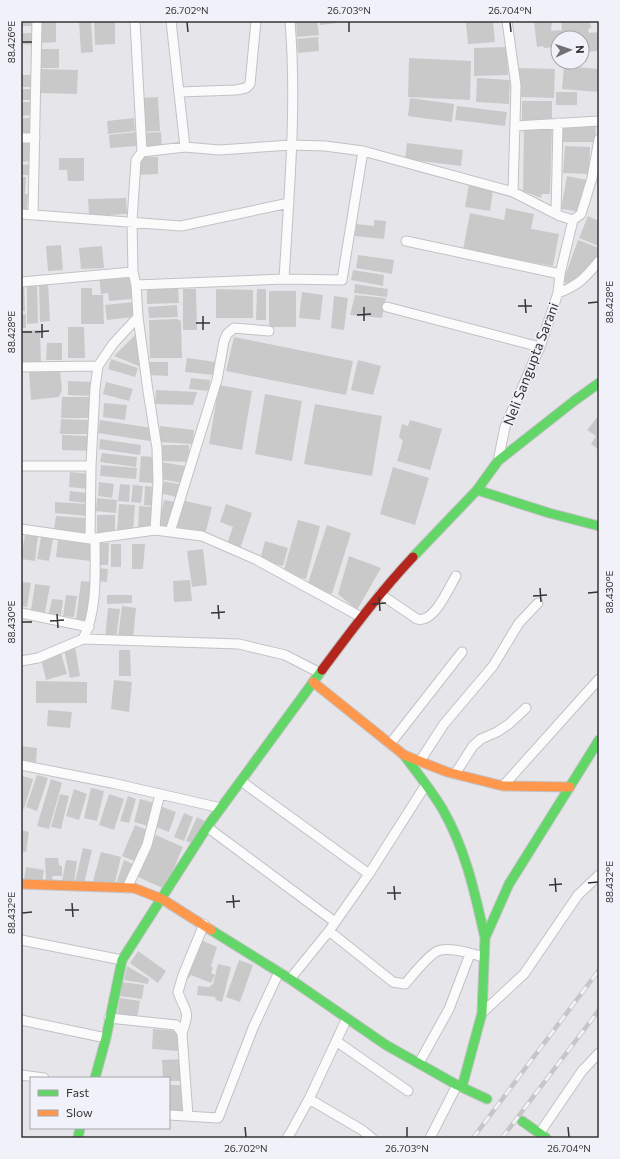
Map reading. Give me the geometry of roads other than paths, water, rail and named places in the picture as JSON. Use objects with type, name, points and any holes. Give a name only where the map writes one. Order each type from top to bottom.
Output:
[{"type":"street","points":[[33,214],[37,21]]},
{"type":"street","points":[[135,21],[142,152],[136,160],[132,221],[133,272],[136,285],[138,317],[157,448],[158,482],[155,530]]},
{"type":"street","points":[[171,21],[184,148]]},
{"type":"street","points":[[179,92],[236,90],[246,88],[250,84],[256,21]]},
{"type":"street","points":[[284,279],[292,145],[292,53],[290,21]]},
{"type":"street","points":[[507,21],[516,86],[513,192]]},
{"type":"street","points":[[515,126],[599,121]]},
{"type":"street","points":[[556,214],[558,123]]},
{"type":"street","points":[[21,138],[35,138]]},
{"type":"street","points":[[142,152],[184,148],[219,150],[292,145],[325,146],[363,151],[513,192],[556,214],[573,220],[581,214],[592,178],[599,139]]},
{"type":"street","points":[[136,285],[284,279],[342,280],[363,151]]},
{"type":"street","points":[[21,214],[132,221],[181,226],[288,203]]},
{"type":"street","name":"Neli Sangupta Sarani","points":[[498,461],[505,427],[540,348],[558,292],[560,274],[573,220]]},
{"type":"street","points":[[406,241],[560,274]]},
{"type":"street","points":[[558,292],[570,288],[584,278],[599,261]]},
{"type":"street","points":[[21,282],[133,272]]},
{"type":"street","points":[[388,307],[540,348]]},
{"type":"street","points":[[83,639],[89,627],[95,582],[92,538],[91,466],[95,388],[98,366],[113,344],[138,317]]},
{"type":"street","points":[[170,532],[217,380],[224,341],[227,334],[234,328],[269,332]]},
{"type":"street","points":[[21,368],[98,366]]},
{"type":"street","points":[[95,1077],[106,1038],[122,960],[207,827],[313,682],[393,578],[477,490],[498,461],[597,389]]},
{"type":"street","points":[[21,466],[91,466]]},
{"type":"street","points":[[477,490],[549,513],[599,526]]},
{"type":"street","points":[[21,529],[92,538],[155,530],[202,536],[256,560],[361,618]]},
{"type":"street","points":[[380,594],[417,619],[421,620],[429,617],[437,609],[456,576]]},
{"type":"street","points":[[420,762],[444,724],[493,666],[519,623],[538,603]]},
{"type":"street","points":[[21,613],[89,627]]},
{"type":"street","points":[[21,661],[38,658],[83,639],[239,644],[285,655],[320,673]]},
{"type":"street","points":[[390,744],[462,652]]},
{"type":"street","points":[[502,786],[599,679]]},
{"type":"street","points":[[313,682],[404,755],[420,762],[455,774],[502,786],[570,786]]},
{"type":"street","points":[[455,774],[473,746],[481,739],[497,732],[509,724],[526,708]]},
{"type":"street","points":[[485,938],[510,884],[570,786],[596,753],[599,740]]},
{"type":"street","points":[[404,755],[443,810],[459,842],[476,896],[485,938],[482,1013],[459,1086],[430,1138]]},
{"type":"street","points":[[21,765],[221,808]]},
{"type":"street","points":[[241,781],[369,874]]},
{"type":"street","points":[[290,979],[329,931],[369,874],[426,786]]},
{"type":"street","points":[[127,888],[147,845],[160,794]]},
{"type":"street","points":[[207,827],[335,922]]},
{"type":"street","points":[[482,1013],[524,974],[578,895],[599,875]]},
{"type":"street","points":[[21,884],[134,888],[162,899],[290,979],[386,1045],[459,1086],[487,1099]]},
{"type":"street","points":[[188,1116],[182,1033],[187,1020],[187,1014],[186,1007],[178,992],[183,975],[204,924]]},
{"type":"street","points":[[329,931],[393,982],[405,984],[437,951],[445,949],[484,957]]},
{"type":"street","points":[[21,940],[122,960]]},
{"type":"street","points":[[419,1063],[449,1009],[470,954]]},
{"type":"street","points":[[170,1115],[218,1118],[220,1116],[253,1028],[279,972]]},
{"type":"street","points":[[109,1018],[176,1025],[182,1033]]},
{"type":"street","points":[[287,1138],[309,1099],[347,1018]]},
{"type":"street","points":[[21,1020],[106,1038]]},
{"type":"street","points":[[336,1042],[408,1091]]},
{"type":"street","points":[[522,1121],[543,1136],[582,1071],[599,1053]]},
{"type":"street","points":[[21,1075],[36,1077]]},
{"type":"street","points":[[309,1099],[362,1130],[372,1138]]},
{"type":"railway","points":[[473,1138],[599,970]]},
{"type":"railway","points":[[502,1138],[599,1010]]}]
